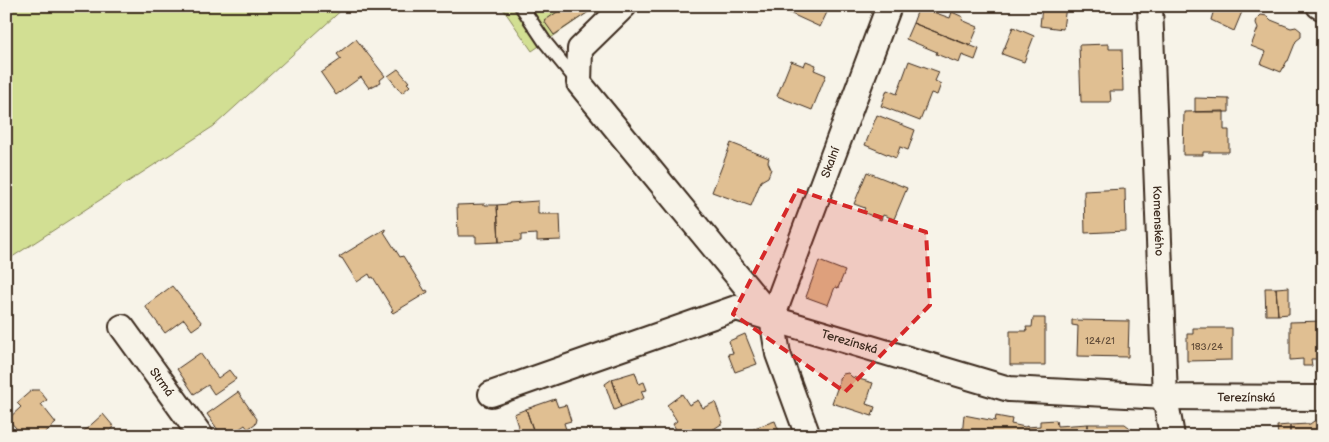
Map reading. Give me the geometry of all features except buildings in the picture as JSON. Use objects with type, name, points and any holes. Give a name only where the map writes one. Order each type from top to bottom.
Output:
[{"type":"street","points":[[624,6],[580,49],[579,83],[772,318],[778,354],[808,436]]},
{"type":"street","name":"Skalní","points":[[772,318],[889,6]]},
{"type":"street","name":"Komenského","points":[[1150,6],[1165,397],[1172,436]]},
{"type":"street","points":[[1319,6],[1323,8]]},
{"type":"street","points":[[491,394],[736,308],[772,318]]},
{"type":"street","name":"Terezínská","points":[[772,318],[1009,389],[1165,397],[1323,398]]},
{"type":"street","name":"Strmá","points":[[122,327],[201,436]]},
{"type":"lane","points":[[521,6],[545,42],[579,83]]},
{"type":"highlighted area","points":[[797,190],[926,232],[930,305],[845,392],[733,314]]},
{"type":"green space","points":[[6,6],[346,6],[214,126],[6,261]]},
{"type":"green space","points":[[501,6],[597,6],[532,51]]}]
